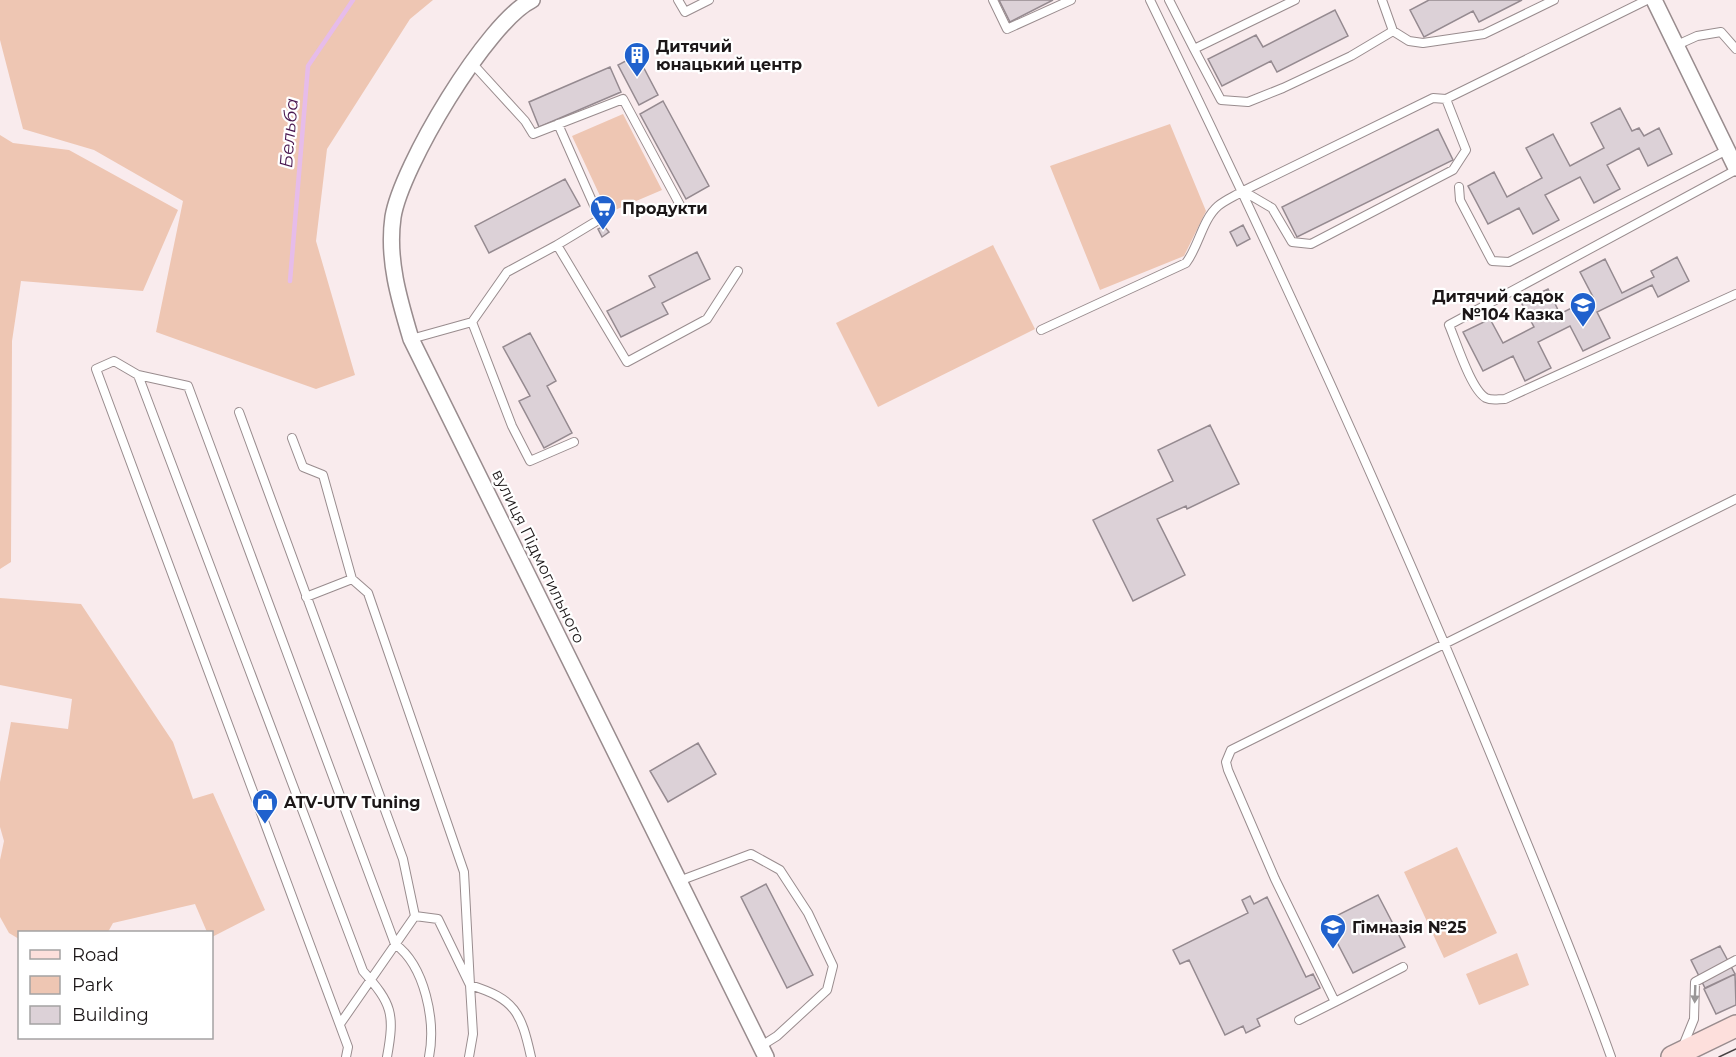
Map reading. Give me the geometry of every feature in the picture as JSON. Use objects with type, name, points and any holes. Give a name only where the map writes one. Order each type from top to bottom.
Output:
[{"type":"main road","points":[[1676,1055],[1736,1026]]},
{"type":"street","name":"вулиця Підмогильного","points":[[532,0],[522,5],[472,63],[423,138],[393,216],[393,276],[411,339],[764,1051]]},
{"type":"street","points":[[1654,0],[1736,169]]},
{"type":"lane","points":[[678,0],[685,12],[709,0]]},
{"type":"lane","points":[[993,0],[1007,29],[1071,0]]},
{"type":"lane","points":[[1150,0],[1243,191],[1446,643],[1611,1057]]},
{"type":"lane","points":[[1169,0],[1221,100],[1248,102],[1351,56],[1393,31]]},
{"type":"lane","points":[[1194,49],[1295,0]]},
{"type":"lane","points":[[1382,0],[1393,31],[1409,41],[1424,44],[1484,34],[1554,0]]},
{"type":"lane","points":[[1041,330],[1186,263],[1196,250],[1208,218],[1219,205],[1243,191],[1433,98],[1446,99],[1647,0]]},
{"type":"lane","points":[[1677,45],[1698,36],[1720,32],[1736,49]]},
{"type":"lane","points":[[472,63],[525,121],[533,134],[623,99],[680,205]]},
{"type":"lane","points":[[1243,191],[1272,208],[1292,243],[1311,244],[1454,170],[1466,150],[1446,99]]},
{"type":"lane","points":[[411,339],[472,322],[507,272],[600,219],[558,124]]},
{"type":"lane","points":[[1459,187],[1460,200],[1492,261],[1509,262],[1727,150]]},
{"type":"lane","points":[[1736,169],[1449,325],[1477,389],[1488,399],[1496,400],[1505,399],[1736,294]]},
{"type":"lane","points":[[557,245],[627,362],[707,319],[738,271]]},
{"type":"lane","points":[[472,322],[512,426],[530,461],[574,442]]},
{"type":"lane","points":[[346,1057],[348,1047],[340,1024],[96,369],[114,361],[138,375],[188,386],[395,944],[407,953],[426,997],[432,1031],[429,1057]]},
{"type":"lane","points":[[138,375],[363,970],[386,997],[392,1030],[387,1057]]},
{"type":"lane","points":[[239,412],[403,859],[415,916],[340,1024]]},
{"type":"lane","points":[[292,438],[303,467],[323,476],[352,579],[368,593],[464,872],[473,1034],[469,1057]]},
{"type":"lane","points":[[1335,1002],[1275,879],[1228,770],[1227,755],[1237,746],[1736,499]]},
{"type":"lane","points":[[306,597],[352,579]]},
{"type":"lane","points":[[679,881],[751,854],[780,870],[808,913],[833,966],[827,990],[764,1051]]},
{"type":"lane","points":[[415,916],[438,919],[470,985],[496,993],[516,1011],[531,1057]]},
{"type":"lane","points":[[1676,1055],[1694,1018],[1695,982],[1736,960]]},
{"type":"lane","points":[[1299,1020],[1402,967]]},
{"type":"green space","points":[[0,0],[433,0],[410,19],[327,149],[316,241],[355,375],[316,389],[156,332],[183,201],[94,150],[23,129],[0,40]]},
{"type":"green space","points":[[623,114],[662,190],[608,213],[572,136]]},
{"type":"green space","points":[[1170,124],[1206,211],[1184,256],[1100,290],[1050,166]]},
{"type":"green space","points":[[0,135],[13,143],[69,150],[178,210],[143,291],[21,281],[12,341],[11,562],[0,569]]},
{"type":"green space","points":[[993,245],[1035,329],[878,407],[836,323]]},
{"type":"green space","points":[[0,598],[81,604],[173,742],[193,799],[213,793],[265,910],[213,936],[213,931],[207,931],[195,904],[113,923],[109,931],[18,931],[18,938],[9,933],[0,917],[0,860],[4,841],[0,827],[0,782],[11,722],[68,729],[72,699],[0,685]]},
{"type":"green space","points":[[1457,847],[1497,933],[1444,958],[1404,872]]},
{"type":"green space","points":[[1517,953],[1529,985],[1479,1005],[1466,974]]},
{"type":"building","points":[[999,0],[1053,0],[1010,22]]},
{"type":"building","points":[[1429,0],[1522,0],[1479,22],[1473,11],[1424,37],[1410,10]]},
{"type":"building","points":[[1335,10],[1348,36],[1277,72],[1271,61],[1222,86],[1208,59],[1256,35],[1263,47]]},
{"type":"building","name":"Дитячий юнацький центр","points":[[637,55],[658,95],[639,105],[618,65]]},
{"type":"building","points":[[610,67],[621,92],[539,127],[529,102]]},
{"type":"building","points":[[663,101],[709,186],[686,199],[640,114]]},
{"type":"building","points":[[1620,108],[1632,131],[1639,128],[1644,136],[1659,128],[1672,154],[1648,166],[1639,148],[1607,165],[1620,189],[1594,203],[1580,177],[1545,195],[1559,220],[1533,234],[1519,208],[1488,224],[1468,186],[1494,172],[1507,197],[1542,178],[1526,148],[1553,134],[1570,166],[1604,148],[1591,123]]},
{"type":"building","points":[[1438,129],[1453,160],[1297,237],[1282,207]]},
{"type":"building","points":[[565,179],[580,206],[489,253],[475,226]]},
{"type":"building","points":[[1243,225],[1250,239],[1237,246],[1230,232]]},
{"type":"building","name":"Продукти","points":[[604,226],[609,232],[602,237],[598,229]]},
{"type":"building","points":[[697,252],[710,279],[662,303],[668,314],[621,337],[607,311],[655,287],[649,276]]},
{"type":"building","points":[[1677,257],[1689,281],[1658,297],[1652,285],[1597,312],[1610,338],[1583,351],[1570,326],[1538,342],[1551,368],[1525,381],[1513,356],[1483,371],[1463,332],[1490,319],[1503,343],[1534,327],[1521,302],[1548,289],[1560,314],[1593,297],[1580,272],[1605,259],[1622,293],[1654,277],[1651,271]]},
{"type":"building","points":[[530,333],[556,381],[547,386],[572,433],[544,448],[519,401],[530,396],[503,347]]},
{"type":"building","points":[[1210,425],[1239,484],[1187,509],[1186,506],[1157,519],[1185,575],[1133,601],[1093,520],[1173,481],[1158,450]]},
{"type":"building","points":[[698,743],[716,774],[668,802],[650,771]]},
{"type":"building","points":[[766,884],[813,975],[787,988],[741,897]]},
{"type":"building","points":[[1378,895],[1405,947],[1353,973],[1326,921]]},
{"type":"building","points":[[1250,896],[1254,904],[1267,897],[1306,977],[1313,974],[1320,988],[1257,1019],[1260,1026],[1246,1033],[1243,1026],[1225,1035],[1189,960],[1180,964],[1173,950],[1248,913],[1242,900]]},
{"type":"building","points":[[1720,946],[1735,974],[1705,988],[1691,960]]},
{"type":"building","points":[[1735,974],[1736,1005],[1716,1014],[1704,989]]},
{"type":"waterway","name":"Бельба","points":[[290,281],[308,66],[353,0]]},
{"type":"tram line","points":[[1719,1057],[1736,1049]]},
{"type":"place","name":"Дитячий юнацький центр","points":[[637,78]]},
{"type":"place","name":"Продукти","points":[[603,231]]},
{"type":"place","name":"Дитячий садок №104 Казка","points":[[1583,328]]},
{"type":"place","name":"ATV-UTV Tuning","points":[[265,825]]},
{"type":"place","name":"Гімназія №25","points":[[1333,950]]}]
